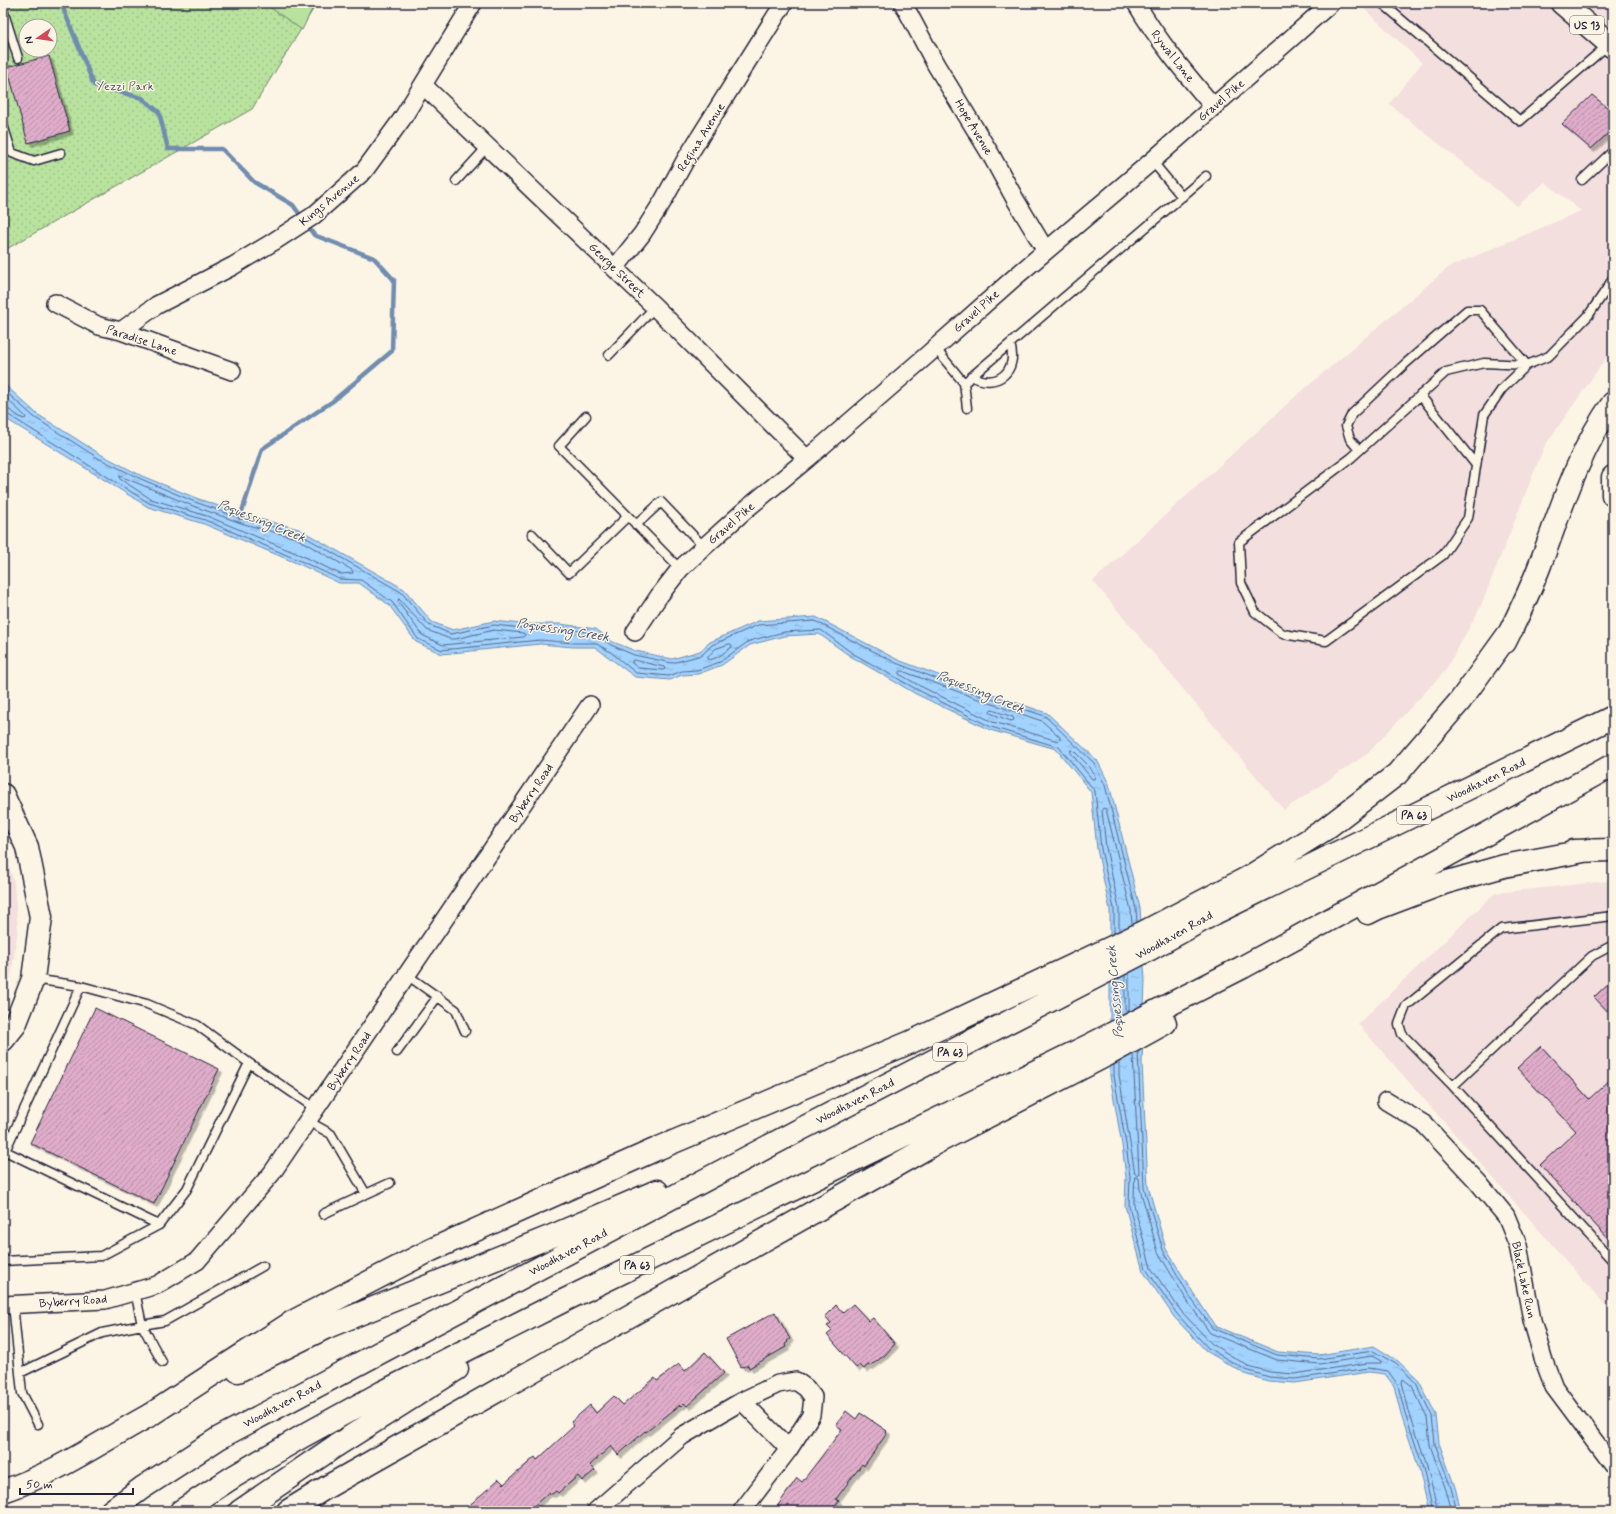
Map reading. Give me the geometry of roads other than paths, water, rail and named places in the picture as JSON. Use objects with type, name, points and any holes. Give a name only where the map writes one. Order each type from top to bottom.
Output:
[{"type":"main road","name":"US 13","points":[[1563,3],[1611,45]]},
{"type":"main road","points":[[1215,913],[1246,890],[1311,852],[1350,826],[1397,787],[1446,738],[1471,705],[1492,669],[1512,629],[1534,578],[1580,461],[1598,426],[1613,403]]},
{"type":"main road","points":[[1613,477],[1613,495]]},
{"type":"main road","points":[[150,1415],[294,1320],[431,1250],[659,1148],[912,1042],[1100,953],[1145,941],[1324,830],[1397,774],[1460,701],[1512,629]]},
{"type":"main road","name":"Woodhaven Road","points":[[111,1511],[142,1488],[219,1438],[803,1128],[1098,976],[1145,941],[1215,913],[1613,717]]},
{"type":"main road","name":"PA 63","points":[[181,1511],[233,1477],[310,1432],[383,1392],[565,1300],[1104,1047],[1155,1012],[1243,967],[1613,765]]},
{"type":"main road","points":[[3,795],[27,847],[41,917],[33,979],[15,1025],[3,1040]]},
{"type":"main road","points":[[288,1511],[327,1487],[1104,1047],[1148,1033],[1378,908],[1444,883],[1504,866],[1589,850]]},
{"type":"main road","points":[[1243,967],[1364,907],[1421,883],[1463,869],[1542,853],[1613,850]]},
{"type":"main road","points":[[3,1491],[22,1485],[54,1469],[150,1415],[326,1327],[552,1236],[803,1128]]},
{"type":"main road","points":[[240,1511],[334,1447],[565,1300]]},
{"type":"street","name":"Kings Avenue","points":[[121,331],[158,305],[233,266],[313,216],[358,176],[372,162],[402,120],[472,3]]},
{"type":"street","name":"Regina Avenue","points":[[615,268],[646,228],[686,159],[784,3]]},
{"type":"street","name":"Hope Avenue","points":[[903,3],[936,65],[991,155],[1046,251]]},
{"type":"street","name":"Rywal Lane","points":[[1136,3],[1151,28],[1174,59],[1214,106]]},
{"type":"street","name":"Gravel Pike","points":[[635,632],[658,596],[680,569],[704,547],[1152,161],[1332,3]]},
{"type":"street","name":"George Street","points":[[423,85],[615,268],[807,459]]},
{"type":"street","name":"Paradise Lane","points":[[54,303],[99,326],[121,331],[232,371]]},
{"type":"street","name":"Byberry Road","points":[[14,1304],[105,1300],[157,1285],[197,1261],[272,1174],[590,705]]},
{"type":"street","name":"Black Lake Run","points":[[1386,1101],[1424,1124],[1477,1181],[1506,1216],[1518,1245],[1532,1320],[1543,1358],[1554,1387],[1613,1466]]},
{"type":"street","points":[[596,1511],[682,1436],[742,1401],[778,1384],[796,1381],[806,1388],[813,1397],[811,1415],[789,1449],[742,1511]]},
{"type":"street","points":[[742,1401],[789,1449]]},
{"type":"lane","points":[[1383,3],[1520,121],[1611,45]]},
{"type":"lane","points":[[3,10],[18,58]]},
{"type":"lane","points":[[3,125],[12,153],[34,161],[61,153]]},
{"type":"lane","points":[[456,181],[487,147]]},
{"type":"lane","points":[[1582,180],[1613,151]]},
{"type":"lane","points":[[1152,161],[1182,197]]},
{"type":"lane","points":[[964,383],[1206,176]]},
{"type":"lane","points":[[1527,365],[1484,363],[1446,372],[1359,450],[1239,542],[1241,583],[1256,612],[1283,634],[1326,641],[1443,555],[1468,518],[1484,415],[1502,389],[1527,365],[1549,356],[1588,316],[1613,278]]},
{"type":"lane","points":[[609,355],[655,307]]},
{"type":"lane","points":[[1359,450],[1350,439],[1346,426],[1352,414],[1405,364],[1467,310],[1480,310],[1527,365]]},
{"type":"lane","points":[[972,376],[979,380],[988,382],[996,380],[1004,375],[1009,369],[1012,360],[1013,352],[1010,344]]},
{"type":"lane","points":[[935,348],[964,383],[967,408]]},
{"type":"lane","points":[[1424,392],[1476,464]]},
{"type":"lane","points":[[586,416],[558,446],[680,569]]},
{"type":"lane","points":[[636,525],[661,502],[704,547]]},
{"type":"lane","points":[[532,534],[569,573],[628,516]]},
{"type":"lane","points":[[1613,917],[1501,929],[1406,1006],[1399,1024],[1402,1034],[1453,1086],[1613,1261]]},
{"type":"lane","points":[[1453,1086],[1592,956],[1613,945]]},
{"type":"lane","points":[[407,975],[456,1010],[465,1031]]},
{"type":"lane","points":[[33,979],[81,986],[147,1004],[197,1025],[249,1063],[312,1115],[331,1134],[366,1194]]},
{"type":"lane","points":[[81,986],[4,1150],[159,1225]]},
{"type":"lane","points":[[397,1052],[438,996]]},
{"type":"lane","points":[[3,1261],[101,1256],[159,1225],[187,1189],[249,1063]]},
{"type":"lane","points":[[323,1214],[390,1183]]},
{"type":"lane","points":[[20,1373],[102,1333],[165,1321],[263,1266]]},
{"type":"lane","points":[[135,1291],[142,1325],[162,1362]]},
{"type":"lane","points":[[14,1304],[22,1393],[38,1424]]},
{"type":"water","name":"Poquessing Creek","points":[[3,383],[37,414],[100,454],[142,476],[196,498],[247,516],[299,529],[404,589],[432,622],[453,630],[494,621],[522,624],[560,624],[596,629],[613,642],[636,651],[672,659],[700,651],[710,642],[758,621],[816,617],[898,660],[981,691],[1047,713],[1097,760],[1109,784],[1140,908],[1145,981],[1142,1063],[1148,1186],[1166,1249],[1215,1326],[1278,1352],[1319,1355],[1374,1346],[1398,1361],[1419,1381],[1436,1415],[1439,1443],[1455,1487],[1461,1511],[1429,1511],[1419,1469],[1401,1414],[1394,1386],[1385,1374],[1369,1372],[1295,1383],[1268,1381],[1245,1374],[1206,1351],[1174,1317],[1143,1271],[1125,1206],[1126,1177],[1110,1076],[1110,910],[1097,849],[1091,792],[1056,749],[990,730],[916,694],[850,656],[819,634],[784,636],[750,645],[722,665],[698,674],[682,675],[670,680],[635,677],[595,647],[540,644],[442,654],[416,642],[389,605],[359,583],[339,583],[301,565],[204,524],[148,507],[3,417]]},
{"type":"waterway","points":[[61,3],[94,85],[142,98],[159,112],[168,149],[222,149],[254,182],[293,205],[303,219]]},
{"type":"waterway","name":"Poquessing Creek","points":[[240,518],[262,449],[333,401],[392,351],[394,280],[374,258],[314,235],[307,225]]},
{"type":"park label","name":"Yezzi Park","points":[[125,86]]}]
